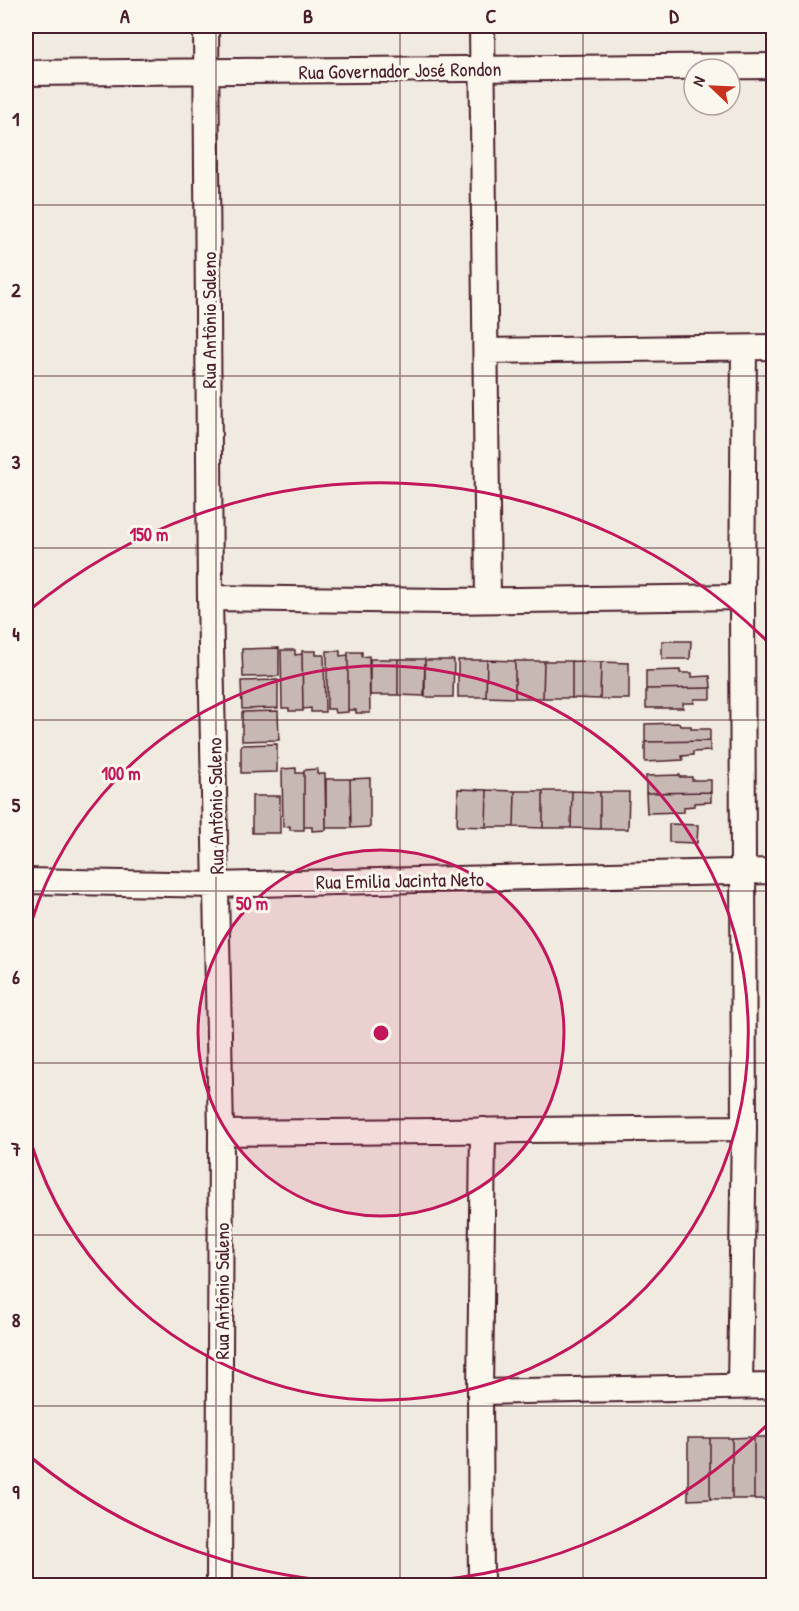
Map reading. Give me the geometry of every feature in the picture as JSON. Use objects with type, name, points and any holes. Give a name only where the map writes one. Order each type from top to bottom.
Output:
[{"type":"street","name":"Rua Antônio Saleno","points":[[206,26],[210,598],[221,1133],[219,1586]]},
{"type":"street","points":[[482,26],[488,600]]},
{"type":"street","name":"Rua Governador José Rondon","points":[[26,73],[774,66]]},
{"type":"street","points":[[486,351],[774,347]]},
{"type":"street","points":[[740,1386],[744,1128],[742,597],[744,348]]},
{"type":"street","points":[[210,598],[488,600],[742,597]]},
{"type":"street","name":"Rua Emilia Jacinta Neto","points":[[26,880],[216,885],[774,871]]},
{"type":"street","points":[[221,1133],[744,1128]]},
{"type":"street","points":[[481,1586],[480,1392],[483,1130]]},
{"type":"street","points":[[480,1392],[774,1386]]},
{"type":"building","points":[[662,641],[691,641],[690,659],[662,659]]},
{"type":"building","points":[[279,648],[279,676],[243,677],[242,649]]},
{"type":"building","points":[[281,650],[295,650],[295,655],[302,654],[303,711],[289,711],[289,708],[282,708]]},
{"type":"building","points":[[302,651],[316,651],[316,655],[324,655],[325,712],[311,712],[311,708],[303,709]]},
{"type":"building","points":[[327,651],[340,651],[340,656],[348,655],[348,712],[335,713],[334,709],[327,709]]},
{"type":"building","points":[[348,652],[362,652],[362,657],[369,656],[370,713],[356,713],[356,710],[348,710]]},
{"type":"building","points":[[370,659],[398,659],[398,695],[370,695]]},
{"type":"building","points":[[398,659],[425,659],[424,696],[398,695]]},
{"type":"building","points":[[425,660],[454,660],[453,697],[425,697]]},
{"type":"building","points":[[458,660],[487,660],[486,697],[458,697]]},
{"type":"building","points":[[487,660],[515,661],[515,698],[486,697]]},
{"type":"building","points":[[515,661],[544,661],[543,698],[515,698]]},
{"type":"building","points":[[544,661],[572,661],[572,698],[543,698]]},
{"type":"building","points":[[572,661],[601,662],[600,699],[572,698]]},
{"type":"building","points":[[601,662],[629,663],[629,699],[600,699]]},
{"type":"building","points":[[680,670],[680,673],[692,673],[692,677],[710,676],[711,688],[646,689],[646,671]]},
{"type":"building","points":[[278,680],[278,708],[242,709],[241,681]]},
{"type":"building","points":[[711,688],[711,699],[694,699],[694,703],[683,703],[683,708],[646,708],[646,689]]},
{"type":"building","points":[[278,711],[279,740],[242,741],[242,712]]},
{"type":"building","points":[[679,723],[680,726],[691,726],[691,729],[710,729],[710,741],[645,742],[645,724]]},
{"type":"building","points":[[710,741],[710,751],[693,752],[693,755],[682,756],[683,760],[645,762],[645,742]]},
{"type":"building","points":[[277,744],[277,772],[241,773],[241,745]]},
{"type":"building","points":[[296,768],[296,773],[304,773],[304,830],[290,830],[290,826],[283,827],[282,769]]},
{"type":"building","points":[[317,769],[317,774],[325,774],[326,830],[312,831],[312,827],[304,827],[304,770]]},
{"type":"building","points":[[680,775],[680,777],[692,777],[692,780],[711,780],[711,792],[646,793],[646,776]]},
{"type":"building","points":[[370,778],[370,827],[351,828],[350,779]]},
{"type":"building","points":[[326,779],[350,779],[351,828],[326,828]]},
{"type":"building","points":[[458,789],[487,790],[486,827],[457,826]]},
{"type":"building","points":[[487,790],[515,791],[514,827],[486,827]]},
{"type":"building","points":[[515,791],[543,791],[543,828],[514,827]]},
{"type":"building","points":[[543,791],[572,791],[571,828],[543,828]]},
{"type":"building","points":[[572,791],[600,792],[600,829],[571,828]]},
{"type":"building","points":[[600,792],[629,792],[628,829],[600,829]]},
{"type":"building","points":[[711,792],[711,802],[694,803],[694,806],[684,807],[684,812],[647,813],[646,793]]},
{"type":"building","points":[[252,796],[280,796],[280,833],[252,833]]},
{"type":"building","points":[[669,824],[698,825],[697,843],[669,842]]},
{"type":"building","points":[[754,1437],[754,1499],[732,1499],[732,1438]]},
{"type":"building","points":[[754,1437],[774,1437],[774,1499],[754,1499]]},
{"type":"building","points":[[688,1438],[710,1438],[710,1499],[688,1500]]},
{"type":"building","points":[[710,1438],[732,1438],[732,1499],[710,1499]]}]
